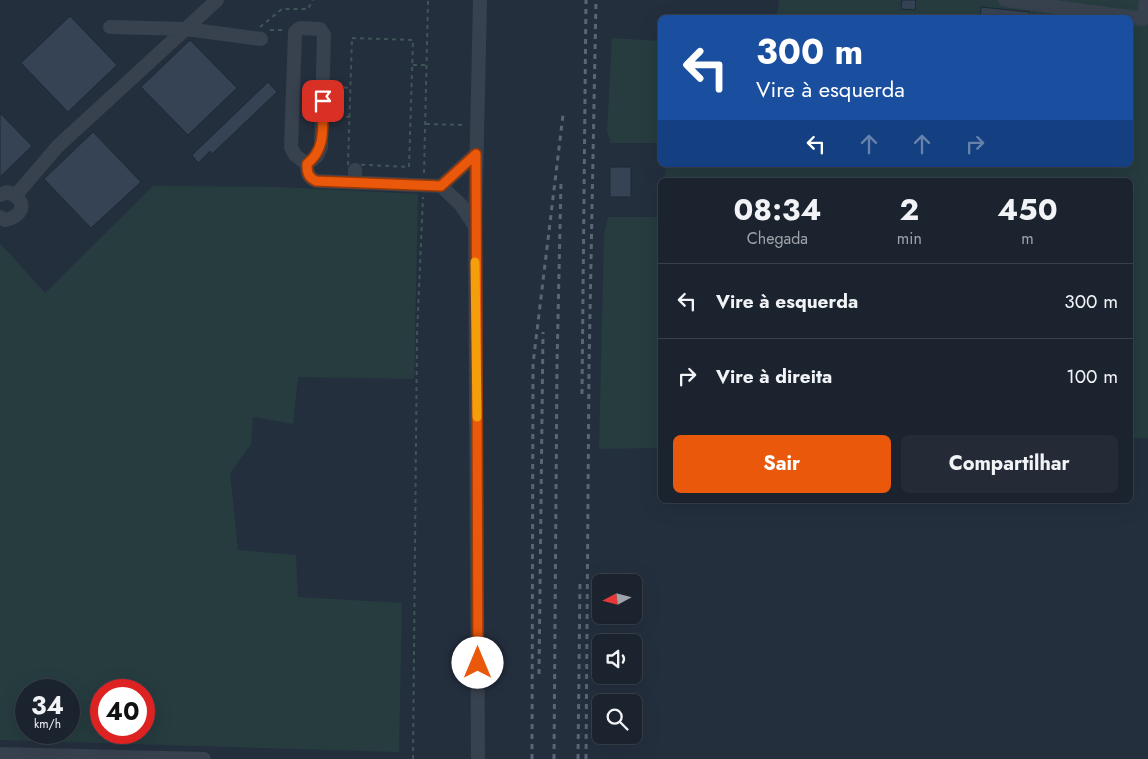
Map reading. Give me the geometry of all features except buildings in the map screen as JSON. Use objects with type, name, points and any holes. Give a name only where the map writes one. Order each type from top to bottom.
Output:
[{"type":"street","points":[[16,195],[58,146],[218,0]]},
{"type":"street","points":[[469,0],[478,24]]},
{"type":"street","points":[[478,759],[475,226],[480,0]]},
{"type":"street","points":[[1005,0],[1116,15]]},
{"type":"street","points":[[1133,17],[1146,19],[1146,0]]},
{"type":"street","points":[[110,27],[186,29],[261,39]]},
{"type":"street","points":[[300,28],[320,29],[323,31],[321,148],[317,156],[307,164],[295,155],[291,146],[295,32],[300,28]]},
{"type":"street","points":[[441,186],[476,154]]},
{"type":"street","points":[[307,164],[307,173],[310,178],[316,181],[355,176],[441,186],[460,205],[475,226]]},
{"type":"street","points":[[0,195],[7,192],[16,195],[21,202],[21,211],[15,218],[5,220],[0,217]]},
{"type":"street","points":[[0,754],[204,759]]},
{"type":"path","points":[[295,32],[256,30],[282,9],[308,10],[313,0]]},
{"type":"path","points":[[412,759],[417,335],[428,65],[428,0]]},
{"type":"path","points":[[352,38],[413,40],[413,65],[409,166],[348,164],[352,38]]},
{"type":"path","points":[[413,65],[428,65]]},
{"type":"path","points":[[333,87],[351,88]]},
{"type":"path","points":[[322,115],[336,116],[336,101],[339,101],[339,116],[350,117]]},
{"type":"path","points":[[426,124],[476,125]]},
{"type":"green space","points":[[779,0],[1148,0],[1148,438],[1133,438],[1133,178],[665,178],[666,167],[1133,167],[1133,15],[777,15]]},
{"type":"green space","points":[[612,38],[658,41],[658,143],[611,143],[607,131]]},
{"type":"green space","points":[[153,186],[279,187],[418,194],[414,379],[298,377],[293,424],[253,417],[251,444],[230,473],[238,550],[296,555],[298,597],[402,603],[399,752],[133,744],[155,744],[155,679],[90,679],[90,743],[80,742],[80,679],[15,679],[15,740],[0,740],[0,243],[45,293]]},
{"type":"green space","points":[[608,217],[658,217],[658,448],[599,449],[604,235]]},
{"type":"railway","points":[[582,394],[586,0]]},
{"type":"railway","points":[[586,759],[589,366],[596,0]]},
{"type":"railway","points":[[532,759],[533,364],[563,115]]},
{"type":"railway","points":[[554,759],[557,364],[561,182]]},
{"type":"railway","points":[[539,674],[543,332]]},
{"type":"railway","points":[[578,759],[580,582]]},
{"type":"slow traffic","points":[[475,262],[477,417]]},
{"type":"route","points":[[323,101],[321,148],[317,156],[307,164],[307,173],[310,178],[316,181],[441,186],[476,154],[478,663]]}]
